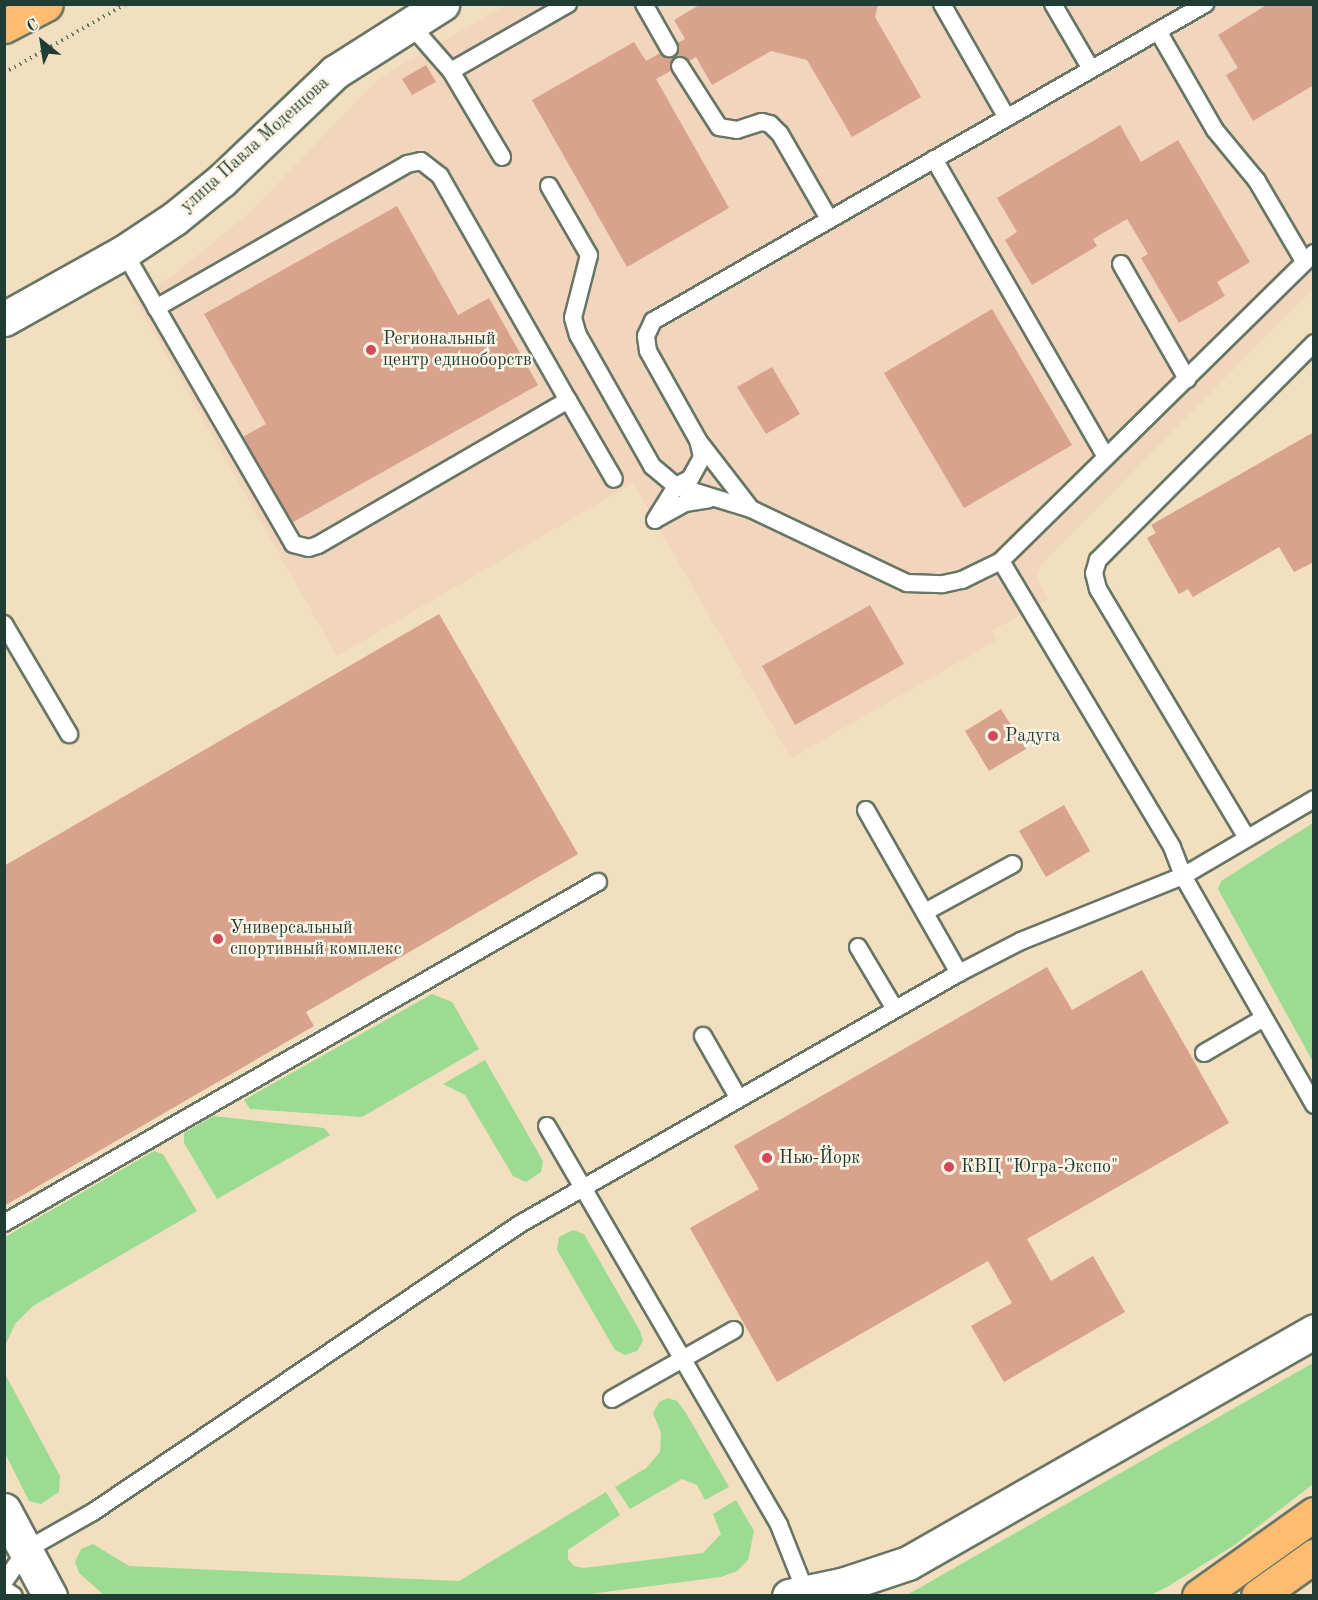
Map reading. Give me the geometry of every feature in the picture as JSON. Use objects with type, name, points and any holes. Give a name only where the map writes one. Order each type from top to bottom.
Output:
[{"type":"main road","points":[[4,11],[20,4]]},
{"type":"main road","points":[[4,26],[46,4]]},
{"type":"main road","points":[[4,38],[62,4]]},
{"type":"main road","points":[[1199,1596],[1314,1514]]},
{"type":"main road","points":[[1265,1591],[1314,1557]]},
{"type":"street","name":"улица Павла Моденцова","points":[[4,319],[124,252],[222,180],[335,72],[442,4]]},
{"type":"street","points":[[797,1594],[908,1563],[1314,1331]]},
{"type":"street","points":[[4,1510],[50,1596]]},
{"type":"lane","points":[[451,71],[568,4]]},
{"type":"lane","points":[[644,4],[669,48]]},
{"type":"lane","points":[[942,4],[1007,118]]},
{"type":"lane","points":[[1053,4],[1091,69]]},
{"type":"lane","points":[[751,509],[698,440],[648,351],[646,336],[653,321],[1205,4]]},
{"type":"lane","points":[[409,23],[451,71],[502,157]]},
{"type":"lane","points":[[549,186],[589,255],[573,318],[578,335],[652,466],[676,486],[751,509],[907,583],[943,584],[962,580],[1001,561],[1309,257],[1257,181],[1215,130],[1158,31]]},
{"type":"lane","points":[[680,66],[718,127],[737,130],[762,123],[770,124],[780,134],[829,219]]},
{"type":"lane","points":[[934,159],[1106,457]]},
{"type":"lane","points":[[156,308],[407,164],[421,161],[440,176],[614,479]]},
{"type":"lane","points":[[124,252],[286,536],[300,548],[318,545],[568,400]]},
{"type":"lane","points":[[1121,264],[1187,379]]},
{"type":"lane","points":[[1247,838],[1098,589],[1094,573],[1098,560],[1314,343]]},
{"type":"lane","points":[[698,440],[702,457],[699,469],[690,479],[676,486],[655,520],[685,503],[722,500]]},
{"type":"lane","points":[[1001,561],[1172,847],[1184,876],[1314,1105]]},
{"type":"lane","points":[[4,624],[69,735]]},
{"type":"lane","points":[[4,1582],[26,1550],[93,1512],[520,1224],[738,1097],[959,974],[1021,941],[1184,876],[1314,799]]},
{"type":"lane","points":[[866,810],[959,974]]},
{"type":"lane","points":[[925,912],[1013,864]]},
{"type":"lane","points":[[4,1223],[598,882]]},
{"type":"lane","points":[[858,948],[895,1009]]},
{"type":"lane","points":[[1204,1053],[1264,1018]]},
{"type":"lane","points":[[703,1036],[738,1097]]},
{"type":"lane","points":[[547,1126],[779,1525],[797,1594]]},
{"type":"lane","points":[[612,1399],[734,1329]]},
{"type":"lane","points":[[1265,1591],[1314,1568]]},
{"type":"lane","points":[[4,1589],[14,1596]]},
{"type":"path","points":[[4,73],[126,4]]},
{"type":"shaded area","points":[[506,5],[1313,5],[1313,289],[1041,565],[1037,578],[1048,599],[992,631],[997,640],[791,758],[633,483],[337,656],[134,298],[173,275],[248,214],[379,78]]},
{"type":"green space","points":[[1313,823],[1313,1062],[1218,889],[1221,881]]},
{"type":"green space","points":[[432,994],[452,1002],[479,1049],[362,1117],[250,1109],[244,1100]]},
{"type":"green space","points":[[485,1060],[543,1161],[541,1172],[526,1182],[513,1176],[465,1095],[443,1084]]},
{"type":"green space","points":[[213,1116],[324,1128],[330,1135],[217,1199],[184,1143],[184,1133]]},
{"type":"green space","points":[[154,1151],[163,1154],[197,1211],[33,1306],[15,1324],[5,1346],[5,1237]]},
{"type":"green space","points":[[573,1230],[584,1234],[640,1331],[643,1341],[637,1351],[625,1355],[615,1350],[557,1250],[559,1237]]},
{"type":"green space","points":[[1313,1363],[1313,1484],[1233,1546],[1167,1587],[1149,1596],[907,1595]]},
{"type":"green space","points":[[4,1372],[60,1476],[59,1492],[41,1504],[29,1501],[5,1453]]},
{"type":"green space","points":[[668,1398],[677,1401],[686,1413],[729,1487],[705,1500],[697,1485],[682,1479],[630,1509],[615,1487],[646,1468],[660,1452],[661,1433],[653,1413],[659,1402]]},
{"type":"green space","points":[[606,1492],[620,1515],[568,1550],[568,1559],[574,1566],[584,1568],[703,1553],[721,1534],[713,1514],[736,1500],[754,1531],[748,1560],[737,1571],[721,1577],[574,1596],[104,1595],[79,1573],[75,1562],[81,1549],[93,1544],[129,1566],[459,1581]]},
{"type":"building","points":[[701,4],[878,4],[875,17],[921,97],[852,137],[807,60],[771,51],[712,85],[696,57],[656,79],[729,208],[627,267],[532,100],[634,42],[646,61],[685,39],[674,20]]},
{"type":"building","points":[[1268,4],[1314,4],[1314,85],[1253,121],[1226,75],[1238,68],[1218,35]]},
{"type":"building","points":[[426,65],[436,82],[412,95],[402,79]]},
{"type":"building","points":[[1120,125],[1141,162],[1178,140],[1250,262],[1217,282],[1225,296],[1179,323],[1141,258],[1148,254],[1127,219],[1093,239],[1097,246],[1032,285],[1005,240],[1017,232],[997,198]]},
{"type":"building","name":"Региональный центр единоборств","points":[[397,206],[458,315],[489,298],[538,385],[288,525],[239,439],[266,424],[204,314]]},
{"type":"building","points":[[992,309],[1072,445],[964,508],[884,373]]},
{"type":"building","points":[[772,367],[800,414],[766,434],[737,387]]},
{"type":"building","points":[[1314,432],[1314,562],[1294,572],[1279,547],[1193,597],[1188,589],[1179,594],[1147,538],[1156,533],[1151,525]]},
{"type":"building","points":[[870,605],[904,664],[795,725],[762,666]]},
{"type":"building","name":"Универсальный спортивный комплекс","points":[[439,614],[578,854],[306,1012],[314,1026],[4,1206],[4,866]]},
{"type":"building","points":[[1001,709],[1026,749],[989,771],[965,731]]},
{"type":"building","points":[[1064,805],[1090,851],[1046,877],[1019,831]]},
{"type":"building","name":"КВЦ \"Югра-Экспо\"","points":[[1047,967],[1072,1010],[1142,970],[1229,1123],[1027,1239],[1051,1281],[1093,1256],[1125,1312],[1004,1382],[971,1326],[1012,1303],[988,1261],[777,1382],[690,1228],[759,1189],[734,1146]]},
{"type":"place","name":"Региональный центр единоборств","points":[[371,350]]},
{"type":"place","name":"Радуга","points":[[993,736]]},
{"type":"place","name":"Универсальный спортивный комплекс","points":[[218,939]]},
{"type":"place","name":"Нью-Йорк","points":[[767,1158]]},
{"type":"place","name":"КВЦ \"Югра-Экспо\"","points":[[949,1167]]}]
